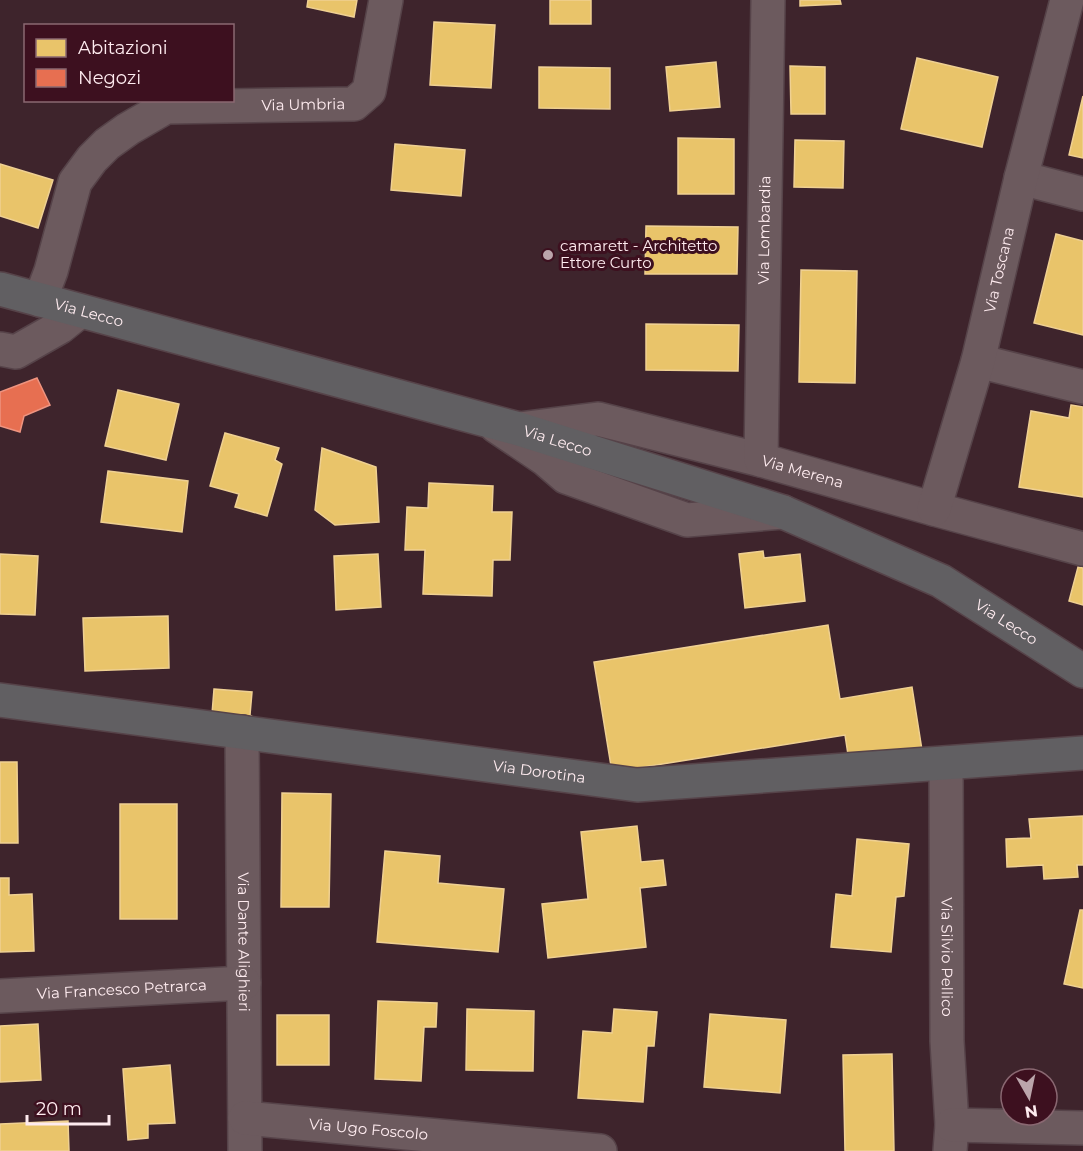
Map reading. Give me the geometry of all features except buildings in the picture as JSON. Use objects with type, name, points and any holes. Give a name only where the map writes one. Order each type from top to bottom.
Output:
[{"type":"main road","name":"Via Lecco","points":[[0,289],[519,429],[783,512],[941,581],[1083,671]]},
{"type":"main road","name":"Via Dorotina","points":[[0,700],[638,785],[1083,753]]},
{"type":"street","name":"Via Umbria","points":[[40,300],[51,271],[75,183],[92,159],[107,144],[166,107],[354,104],[369,91],[386,0]]},
{"type":"street","name":"Via Lombardia","points":[[761,460],[768,0]]},
{"type":"street","name":"Via Toscana","points":[[934,509],[978,361],[1021,178],[1067,0]]},
{"type":"street","points":[[1021,178],[1083,194]]},
{"type":"street","points":[[0,348],[16,352],[60,327],[80,311]]},
{"type":"street","points":[[978,361],[1083,387]]},
{"type":"street","name":"Via Merena","points":[[519,429],[598,419],[761,460],[1083,549]]},
{"type":"street","points":[[487,420],[545,459],[566,477],[687,520],[783,512]]},
{"type":"street","name":"Via Dante Alighieri","points":[[242,732],[245,1151]]},
{"type":"street","name":"Via Silvio Pellico","points":[[946,763],[947,1041],[951,1138]]},
{"type":"street","name":"Via Francesco Petrarca","points":[[0,996],[243,983]]},
{"type":"street","name":"Via Ugo Foscolo","points":[[245,1118],[600,1151]]},
{"type":"street","points":[[951,1138],[1083,1128]]},
{"type":"place","name":"camarett - Architetto Ettore Curto","points":[[548,255]]}]
